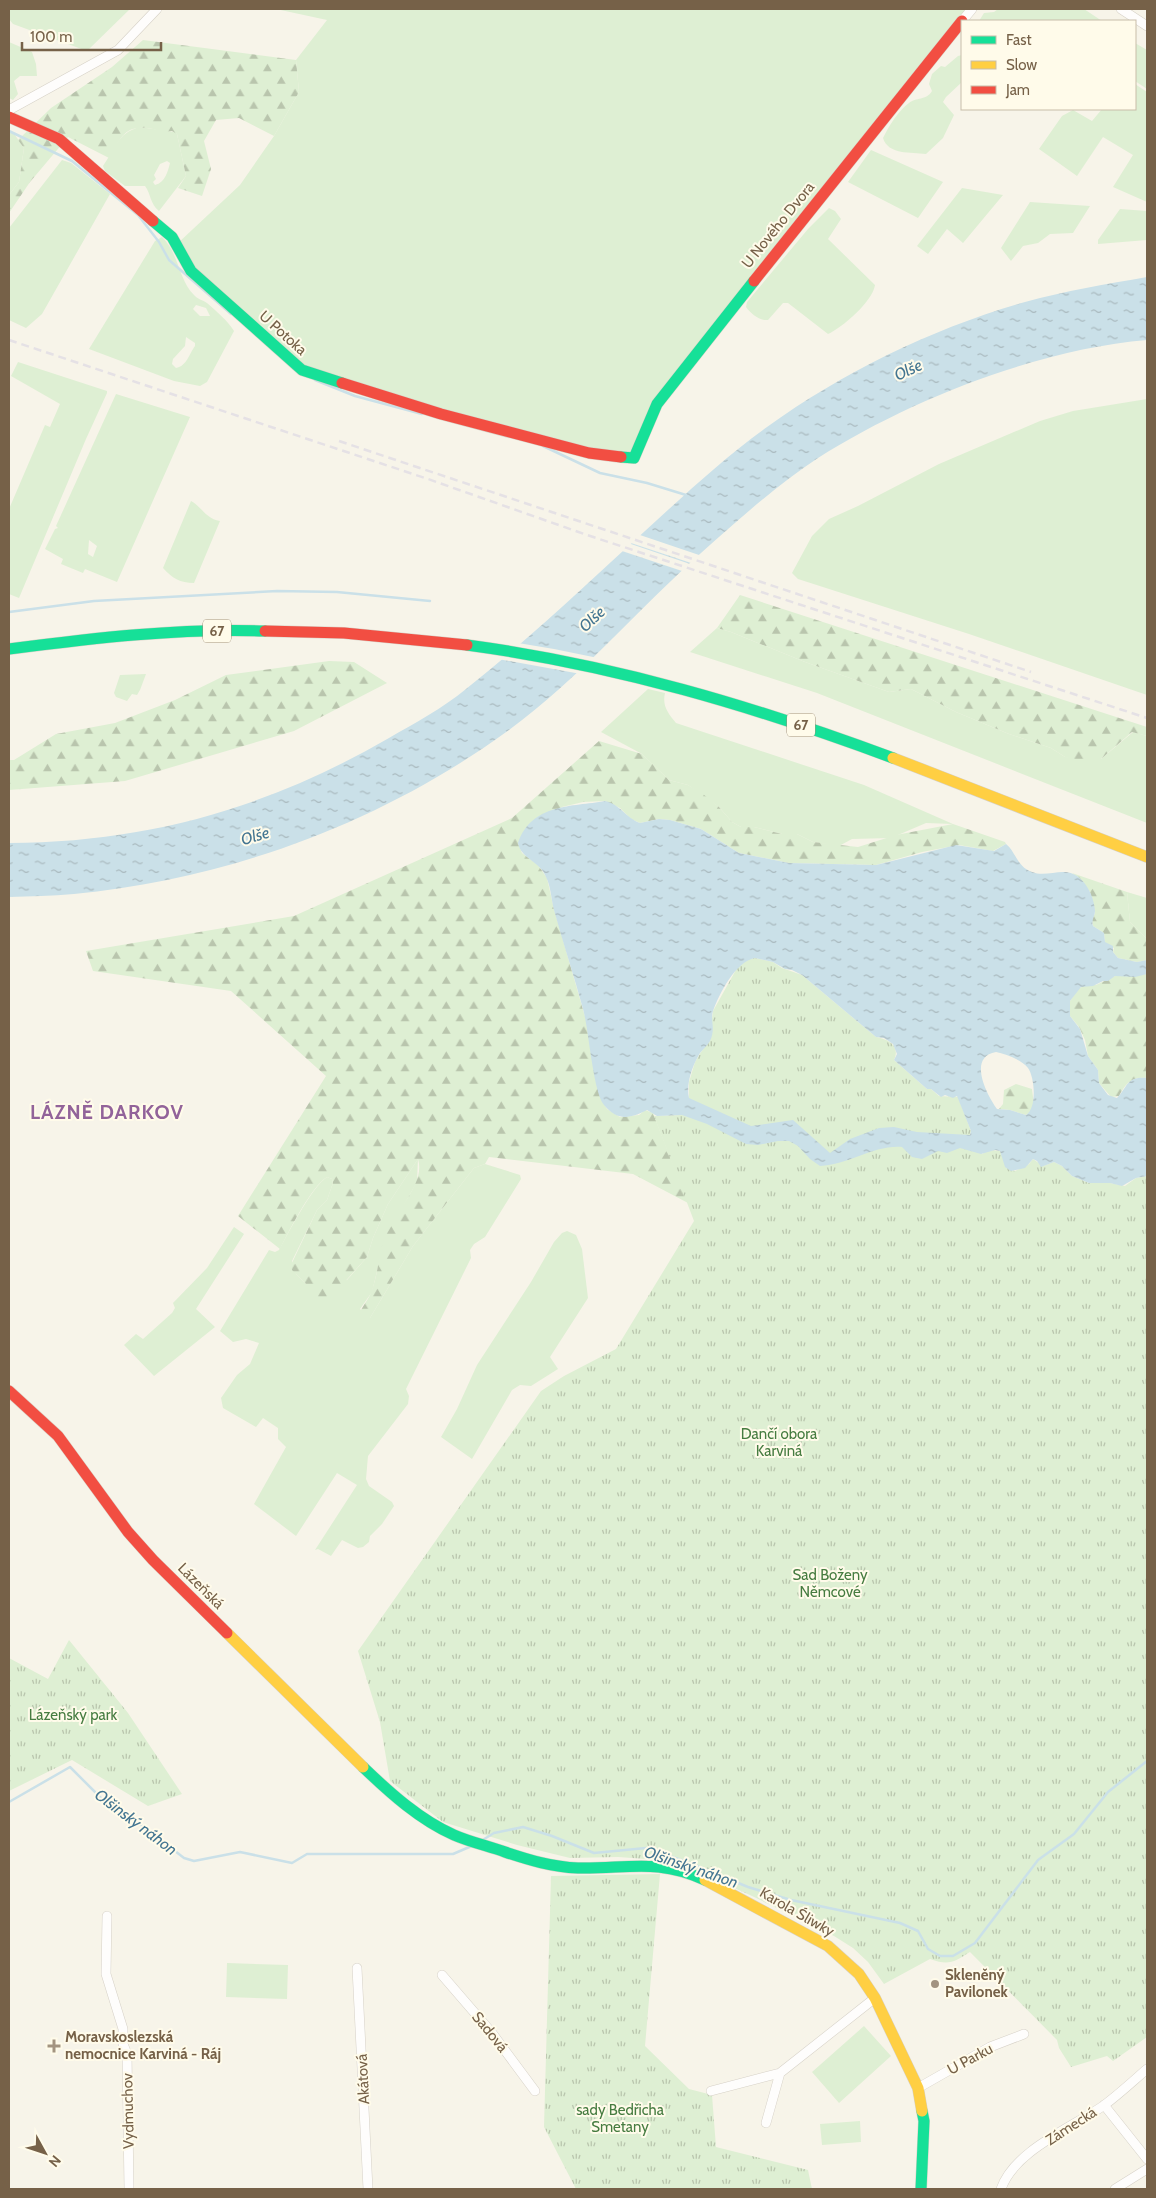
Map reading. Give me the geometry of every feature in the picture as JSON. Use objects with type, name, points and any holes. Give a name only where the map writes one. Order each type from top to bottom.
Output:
[{"type":"street","points":[[9,110],[118,50],[156,9]]},
{"type":"street","name":"U Nového Dvora","points":[[963,20],[972,9]]},
{"type":"street","points":[[1121,9],[1147,26]]},
{"type":"street","name":"U Nového Dvora","points":[[634,458],[658,404],[702,345],[961,22]]},
{"type":"street","name":"U Potoka","points":[[9,117],[59,139],[172,237],[191,270],[302,370],[450,416],[589,453],[634,458]]},
{"type":"street","name":"67","points":[[9,649],[108,637],[221,631],[346,633],[426,640],[534,655],[677,686],[750,708],[880,753],[1146,856]]},
{"type":"street","name":"Lázeňská","points":[[9,1391],[58,1436],[128,1532],[153,1560],[387,1790]]},
{"type":"street","name":"Karola Śliwky","points":[[387,1790],[417,1814],[448,1832],[544,1865],[579,1868],[646,1865],[669,1867],[690,1873],[734,1894],[828,1946],[859,1974],[875,1998],[918,2088],[924,2121],[921,2189]]},
{"type":"street","name":"Vydmuchov","points":[[107,1916],[106,1974],[123,2029],[123,2044],[127,2054],[129,2189]]},
{"type":"street","name":"Akátová","points":[[357,1968],[368,2189]]},
{"type":"street","name":"Sadová","points":[[442,1976],[492,2034],[535,2091]]},
{"type":"street","points":[[711,2092],[780,2073],[875,1998]]},
{"type":"street","name":"U Parku","points":[[918,2088],[990,2047],[1024,2034]]},
{"type":"street","name":"Zámecká","points":[[1001,2189],[1005,2178],[1027,2155],[1104,2105],[1147,2069]]},
{"type":"street","points":[[766,2123],[780,2073]]},
{"type":"street","points":[[1104,2105],[1147,2159]]},
{"type":"street","points":[[1115,2189],[1147,2169]]},
{"type":"green space","points":[[9,9],[130,9],[87,51],[13,24],[9,19]]},
{"type":"green space","points":[[276,9],[972,9],[963,20],[961,20],[961,23],[657,404],[634,458],[589,453],[302,370],[191,271],[177,244],[240,185],[274,136],[299,92],[296,60],[327,20]]},
{"type":"green space","points":[[998,9],[1084,9],[1100,20],[980,20],[984,13],[994,12]]},
{"type":"green space","points":[[143,40],[296,60],[299,92],[274,136],[239,118],[216,120],[204,141],[211,169],[202,196],[178,188],[186,176],[177,134],[172,131],[136,128],[125,133],[109,158],[68,137],[30,182],[9,213],[9,195],[19,182],[24,148],[18,140],[51,108],[112,67]]},
{"type":"green space","points":[[9,42],[32,52],[37,76],[20,76],[14,81],[18,94],[13,100],[9,98]]},
{"type":"green space","points":[[1136,44],[1147,50],[1147,89],[1136,82]]},
{"type":"green space","points":[[961,55],[961,83],[943,102],[954,115],[943,138],[926,154],[901,152],[890,147],[883,138],[898,114],[912,101],[924,98],[930,94],[932,91],[929,84],[932,74],[941,66],[945,67]]},
{"type":"green space","points":[[1136,85],[1147,92],[1147,202],[1113,187],[1133,155],[1103,137],[1077,176],[1039,149],[1062,116],[1073,110],[1092,121],[1101,110],[1136,110]]},
{"type":"green space","points":[[139,127],[175,132],[177,134],[186,176],[159,211],[145,186],[125,186],[105,171],[103,166],[121,137]],"holes":[[[167,161],[170,163],[164,179],[155,185],[153,182],[156,179],[154,175],[160,164]]]},
{"type":"green space","points":[[9,130],[24,148],[19,182],[9,195]]},
{"type":"green space","points":[[871,150],[943,182],[918,218],[848,182]]},
{"type":"green space","points":[[62,160],[71,163],[110,194],[42,314],[26,328],[9,320],[9,228]]},
{"type":"green space","points":[[962,188],[1003,195],[963,243],[947,229],[928,254],[917,246]]},
{"type":"green space","points":[[1030,202],[1090,206],[1073,233],[1050,234],[1038,243],[1023,246],[1011,261],[1001,248]]},
{"type":"green space","points":[[829,208],[835,211],[841,219],[828,239],[875,285],[869,299],[848,320],[828,334],[788,303],[783,303],[768,320],[762,319],[750,312],[746,307],[747,302],[808,229]]},
{"type":"green space","points":[[1120,209],[1147,211],[1147,240],[1098,244],[1098,240]]},
{"type":"green space","points":[[162,237],[168,243],[189,289],[195,296],[207,303],[218,313],[234,331],[207,382],[200,386],[174,381],[89,349],[155,241]],"holes":[[[196,305],[206,308],[210,316],[200,316],[193,309]],[[186,337],[195,343],[195,346],[183,365],[176,368],[172,364],[173,359],[185,346]]]},
{"type":"green space","points":[[18,362],[107,391],[19,598],[9,594],[9,509],[45,425],[50,427],[60,404],[11,376]]},
{"type":"green space","points":[[116,394],[190,417],[117,582],[85,569],[83,573],[61,564],[63,559],[45,549],[55,529],[58,528],[56,526]],"holes":[[[89,540],[97,546],[93,557],[88,554]]]},
{"type":"green space","points":[[1147,399],[1147,695],[969,634],[798,579],[792,573],[812,536],[829,519],[939,464],[1040,421],[1073,411]]},
{"type":"green space","points":[[191,501],[211,518],[220,521],[194,583],[177,579],[163,568]]},
{"type":"green space","points":[[740,595],[1147,727],[1147,736],[1132,732],[1101,759],[1082,762],[1065,757],[1051,748],[1009,734],[956,712],[911,689],[889,692],[717,628]]},
{"type":"green space","points":[[717,628],[889,692],[911,689],[956,712],[1009,734],[1051,748],[1065,757],[1101,759],[1133,732],[1147,736],[1147,823],[817,693],[690,652]]},
{"type":"green space","points":[[329,661],[354,662],[387,683],[294,731],[125,781],[9,790],[9,760],[14,760],[56,734],[115,723],[175,700],[226,675]]},
{"type":"green space","points":[[146,674],[137,695],[132,694],[127,701],[116,697],[114,693],[120,675]]},
{"type":"green space","points":[[648,689],[665,693],[665,706],[676,723],[864,785],[953,824],[926,823],[891,838],[852,839],[839,846],[813,842],[797,834],[782,834],[754,827],[741,827],[732,822],[719,807],[688,785],[669,780],[642,754],[601,732]]},
{"type":"green space","points":[[599,741],[642,754],[669,780],[688,785],[703,794],[719,807],[732,822],[741,827],[754,827],[782,834],[797,834],[813,842],[858,847],[896,835],[953,824],[1005,842],[1006,844],[993,851],[959,845],[922,852],[876,865],[789,863],[739,853],[701,829],[670,820],[659,819],[640,823],[631,819],[620,808],[605,801],[583,802],[562,807],[518,843],[522,853],[538,865],[547,878],[586,1020],[600,1097],[607,1109],[620,1117],[639,1115],[645,1110],[653,1113],[688,1203],[633,1174],[489,1157],[485,1164],[474,1168],[413,1246],[370,1318],[363,1321],[358,1317],[372,1290],[384,1238],[388,1228],[413,1189],[419,1169],[418,1159],[388,1204],[367,1257],[333,1295],[316,1301],[305,1296],[306,1284],[292,1270],[291,1265],[317,1210],[327,1200],[333,1183],[332,1179],[327,1177],[314,1190],[280,1249],[238,1216],[326,1076],[231,991],[93,971],[86,951],[294,916],[512,818]]},
{"type":"green space","points":[[1072,873],[1127,892],[1130,922],[1147,939],[1147,960],[1137,962],[1118,958],[1113,952],[1114,948],[1105,943],[1104,933],[1093,926],[1092,920],[1095,913],[1090,892],[1079,878]]},
{"type":"green space","points":[[1127,892],[1147,898],[1147,939],[1130,922]]},
{"type":"green space","name":"Sad Boženy Němcové","points":[[755,958],[773,962],[782,968],[802,975],[876,1037],[892,1044],[896,1050],[894,1060],[927,1089],[931,1089],[939,1096],[958,1097],[971,1131],[970,1135],[982,1154],[989,1150],[1000,1151],[1008,1169],[1015,1171],[1029,1164],[1033,1159],[1043,1166],[1054,1162],[1062,1166],[1072,1176],[1089,1183],[1110,1183],[1125,1186],[1136,1178],[1147,1176],[1147,2037],[1113,2061],[1107,2056],[1071,2067],[1059,2048],[1057,2040],[970,1952],[951,1962],[930,1959],[884,1984],[868,1962],[853,1948],[834,1936],[674,1861],[618,1857],[570,1858],[517,1845],[443,1822],[390,1781],[380,1722],[358,1651],[541,1391],[564,1376],[616,1349],[694,1221],[654,1116],[682,1115],[689,1098],[689,1082],[695,1062],[709,1042],[713,1011],[737,968],[747,959]]},
{"type":"green space","points":[[1147,974],[1147,1078],[1133,1080],[1124,1088],[1119,1096],[1111,1097],[1099,1083],[1098,1070],[1088,1056],[1085,1040],[1079,1027],[1070,1016],[1070,1001],[1078,989],[1085,985],[1096,985],[1115,976]]},
{"type":"green space","points":[[1016,1084],[1032,1089],[1033,1107],[1026,1115],[999,1109],[1003,1104],[1004,1090]]},
{"type":"green space","points":[[418,1159],[417,1182],[385,1238],[372,1292],[360,1309],[370,1318],[413,1246],[474,1168],[485,1164],[520,1175],[521,1179],[485,1237],[474,1244],[470,1250],[471,1258],[406,1389],[409,1396],[408,1404],[368,1456],[366,1479],[369,1486],[392,1502],[394,1506],[382,1524],[370,1536],[369,1542],[363,1547],[358,1548],[342,1540],[331,1556],[318,1549],[315,1550],[357,1485],[337,1473],[296,1536],[254,1504],[286,1447],[278,1439],[278,1428],[263,1418],[256,1427],[223,1408],[221,1398],[237,1375],[250,1364],[259,1343],[246,1339],[233,1342],[220,1331],[269,1250],[275,1252],[279,1250],[307,1200],[327,1177],[332,1179],[333,1183],[327,1200],[317,1210],[292,1261],[296,1274],[306,1284],[347,1280],[367,1257],[388,1204]]},
{"type":"green space","points":[[234,1227],[244,1234],[196,1309],[215,1327],[154,1376],[124,1345],[136,1334],[143,1339],[172,1313],[175,1308],[173,1303],[207,1268]]},
{"type":"green space","points":[[567,1231],[576,1235],[582,1249],[588,1298],[550,1357],[558,1369],[531,1386],[520,1385],[512,1390],[472,1459],[441,1437],[457,1409],[477,1365],[531,1282],[554,1242],[562,1233]]},
{"type":"green space","name":"Lázeňský park","points":[[69,1640],[128,1713],[182,1794],[148,1806],[72,1760],[9,1791],[9,1658],[48,1679]]},
{"type":"green space","name":"sady Bedřicha Smetany","points":[[660,1874],[645,2046],[689,2089],[712,2095],[716,2147],[808,2170],[812,2189],[576,2189],[544,2127],[551,1876]]},
{"type":"green space","points":[[227,1963],[288,1965],[287,1999],[226,1997]]},
{"type":"green space","points":[[864,2026],[891,2056],[839,2103],[812,2072]]},
{"type":"green space","points":[[860,2121],[861,2142],[822,2145],[820,2124]]},
{"type":"water","name":"Olše","points":[[1147,277],[1147,340],[1106,345],[1063,354],[1019,366],[976,381],[893,416],[818,458],[743,516],[677,575],[560,689],[535,710],[461,763],[410,792],[357,818],[303,841],[247,860],[190,875],[74,894],[9,897],[9,843],[60,841],[110,836],[158,828],[252,802],[344,763],[429,715],[491,669],[697,483],[738,449],[797,407],[859,370],[924,338],[1025,302],[1055,294]]},
{"type":"water","points":[[605,801],[619,808],[640,823],[659,819],[670,820],[701,829],[739,853],[789,863],[876,865],[956,845],[994,851],[1006,844],[1027,870],[1044,874],[1063,872],[1076,875],[1086,885],[1094,904],[1093,926],[1104,933],[1105,942],[1113,946],[1113,952],[1118,958],[1137,962],[1147,960],[1147,974],[1135,977],[1115,976],[1108,981],[1103,981],[1093,986],[1081,987],[1070,1001],[1070,1016],[1080,1029],[1088,1056],[1098,1070],[1099,1083],[1108,1095],[1117,1098],[1131,1081],[1147,1078],[1147,1176],[1136,1178],[1122,1186],[1110,1183],[1089,1183],[1072,1176],[1062,1166],[1054,1162],[1041,1167],[1033,1159],[1025,1168],[1011,1171],[1005,1167],[1000,1151],[995,1150],[981,1154],[960,1148],[947,1153],[938,1151],[922,1159],[912,1157],[902,1147],[891,1147],[831,1165],[820,1166],[810,1159],[798,1146],[789,1141],[758,1145],[746,1144],[707,1124],[682,1115],[657,1116],[647,1110],[625,1117],[614,1114],[604,1105],[600,1098],[583,1009],[554,910],[548,881],[540,867],[523,853],[518,843],[524,830],[533,820],[543,814],[567,806]],"holes":[[[755,958],[773,962],[802,975],[876,1037],[884,1038],[893,1044],[897,1054],[894,1060],[927,1089],[931,1089],[941,1097],[945,1095],[953,1098],[957,1096],[971,1131],[970,1135],[917,1132],[894,1127],[879,1128],[850,1139],[830,1153],[793,1120],[751,1126],[689,1098],[690,1075],[697,1058],[712,1037],[712,1014],[719,996],[729,979],[741,965]],[[996,1052],[1018,1060],[1028,1068],[1034,1093],[1032,1106],[1026,1115],[1010,1110],[997,1109],[989,1095],[981,1069],[987,1055]]]},
{"type":"pier","points":[[637,534],[702,556],[694,564],[628,542]]},
{"type":"pier","points":[[628,543],[693,565],[685,572],[619,550]]},
{"type":"pier","points":[[518,643],[598,658],[581,674],[498,659]]},
{"type":"waterway","points":[[9,131],[72,161],[138,215],[159,242],[169,260],[231,314]]},
{"type":"waterway","points":[[315,380],[355,396],[422,414]]},
{"type":"waterway","points":[[543,446],[600,473],[647,483],[686,495]]},
{"type":"waterway","points":[[9,612],[94,601],[277,591],[337,592],[430,601]]},
{"type":"waterway","name":"Olšinský náhon","points":[[481,1841],[494,1833],[523,1827],[552,1836],[594,1853],[646,1848],[690,1863],[748,1887],[791,1900],[900,1923],[918,1931],[928,1949],[940,1956],[953,1956],[975,1943],[1038,1860],[1074,1834],[1108,1792],[1147,1761]]},
{"type":"waterway","name":"Olšinský náhon","points":[[9,1802],[70,1767],[102,1799],[144,1827],[184,1858],[194,1861],[240,1852],[292,1863],[307,1854],[453,1854],[474,1845]]},
{"type":"railway","points":[[9,340],[428,479],[587,535],[1147,718]]},
{"type":"railway","points":[[339,441],[1031,672]]},
{"type":"traffic: fast","points":[[153,221],[172,237],[191,271],[302,370],[342,383]]},
{"type":"traffic: fast","points":[[621,457],[634,458],[657,404],[754,281]]},
{"type":"traffic: fast","points":[[9,649],[169,632],[265,631]]},
{"type":"traffic: fast","points":[[467,645],[522,653],[683,689],[788,721],[893,758]]},
{"type":"traffic: fast","points":[[363,1767],[417,1814],[441,1829],[473,1842],[550,1865],[578,1868],[657,1867],[688,1873],[705,1880]]},
{"type":"traffic: fast","points":[[921,2189],[924,2121],[922,2111]]},
{"type":"traffic: slow","points":[[893,758],[1147,857]]},
{"type":"traffic: slow","points":[[227,1633],[363,1767]]},
{"type":"traffic: slow","points":[[705,1880],[828,1946],[859,1974],[875,1998],[918,2088],[922,2111]]},
{"type":"traffic: jam","points":[[754,281],[961,22]]},
{"type":"traffic: jam","points":[[9,117],[59,139],[153,221]]},
{"type":"traffic: jam","points":[[342,383],[441,414],[589,453],[621,457]]},
{"type":"traffic: jam","points":[[265,631],[344,633],[467,645]]},
{"type":"traffic: jam","points":[[9,1391],[58,1436],[128,1532],[153,1560],[227,1633]]},
{"type":"place","name":"Skleněný Pavilonek","points":[[935,1984]]},
{"type":"place","name":"Moravskoslezská nemocnice Karviná - Ráj","points":[[54,2046]]},
{"type":"district","name":"LÁZNĚ DARKOV","points":[[107,1112]]},
{"type":"park label","name":"Dančí obora Karviná","points":[[779,1442]]}]
